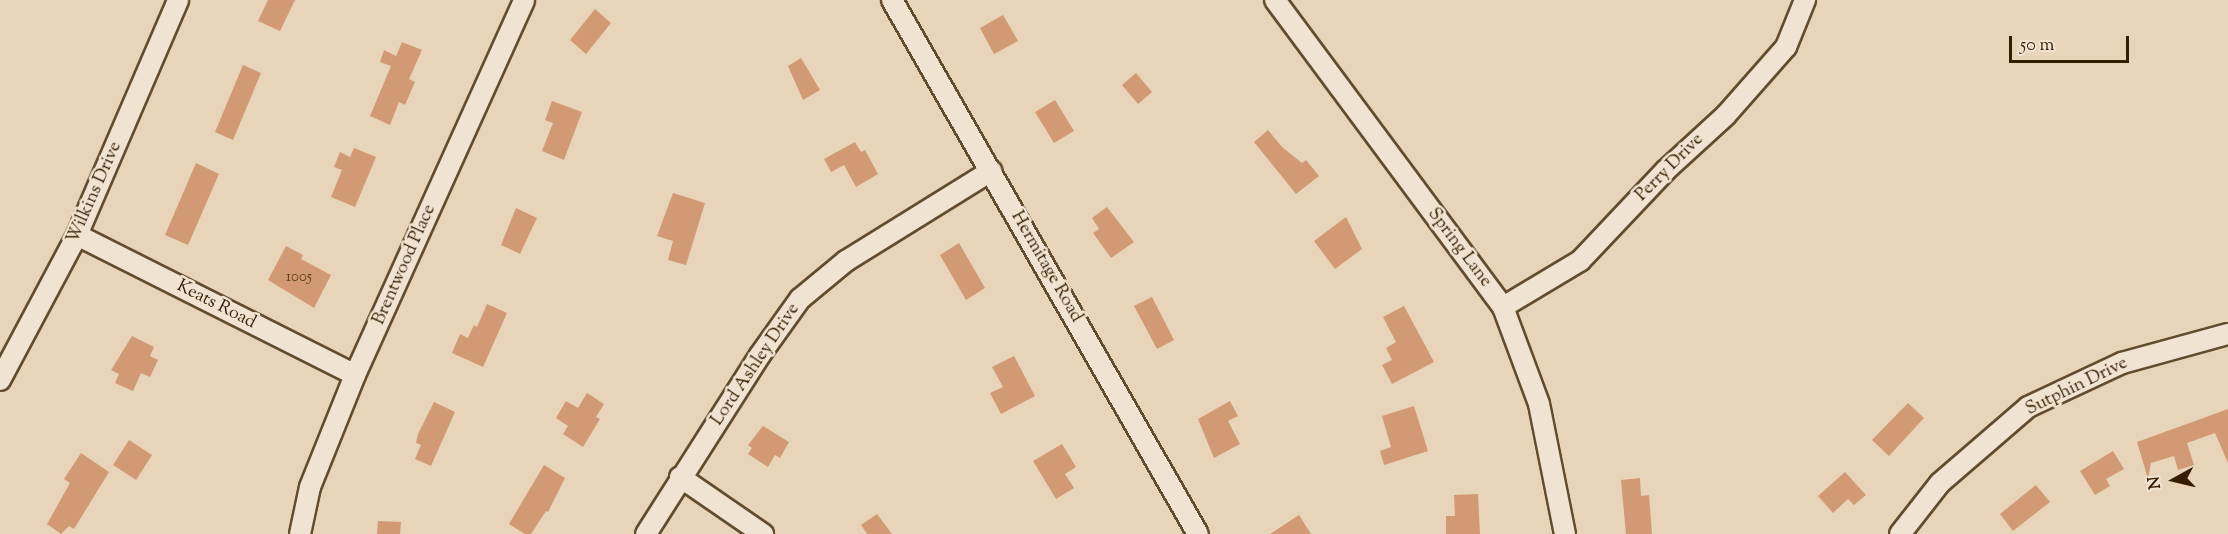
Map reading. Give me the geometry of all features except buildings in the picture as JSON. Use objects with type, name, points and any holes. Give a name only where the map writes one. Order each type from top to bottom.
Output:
[{"type":"street","name":"Wilkins Drive","points":[[0,380],[77,235],[178,0]]},
{"type":"street","name":"Brentwood Place","points":[[300,534],[310,487],[355,375],[524,0]]},
{"type":"street","name":"Hermitage Road","points":[[892,0],[1198,534]]},
{"type":"street","name":"Spring Lane","points":[[1275,0],[1503,306],[1539,404],[1565,534]]},
{"type":"street","name":"Perry Drive","points":[[1503,306],[1581,261],[1666,170],[1726,115],[1786,47],[1805,0]]},
{"type":"street","name":"Lord Ashley Drive","points":[[646,534],[680,477],[800,300],[846,261],[992,171]]},
{"type":"street","name":"Keats Road","points":[[77,235],[355,375]]},
{"type":"street","name":"Sutphin Drive","points":[[1900,534],[1940,483],[2028,407],[2122,363],[2228,334]]},
{"type":"street","points":[[680,477],[763,534]]}]
